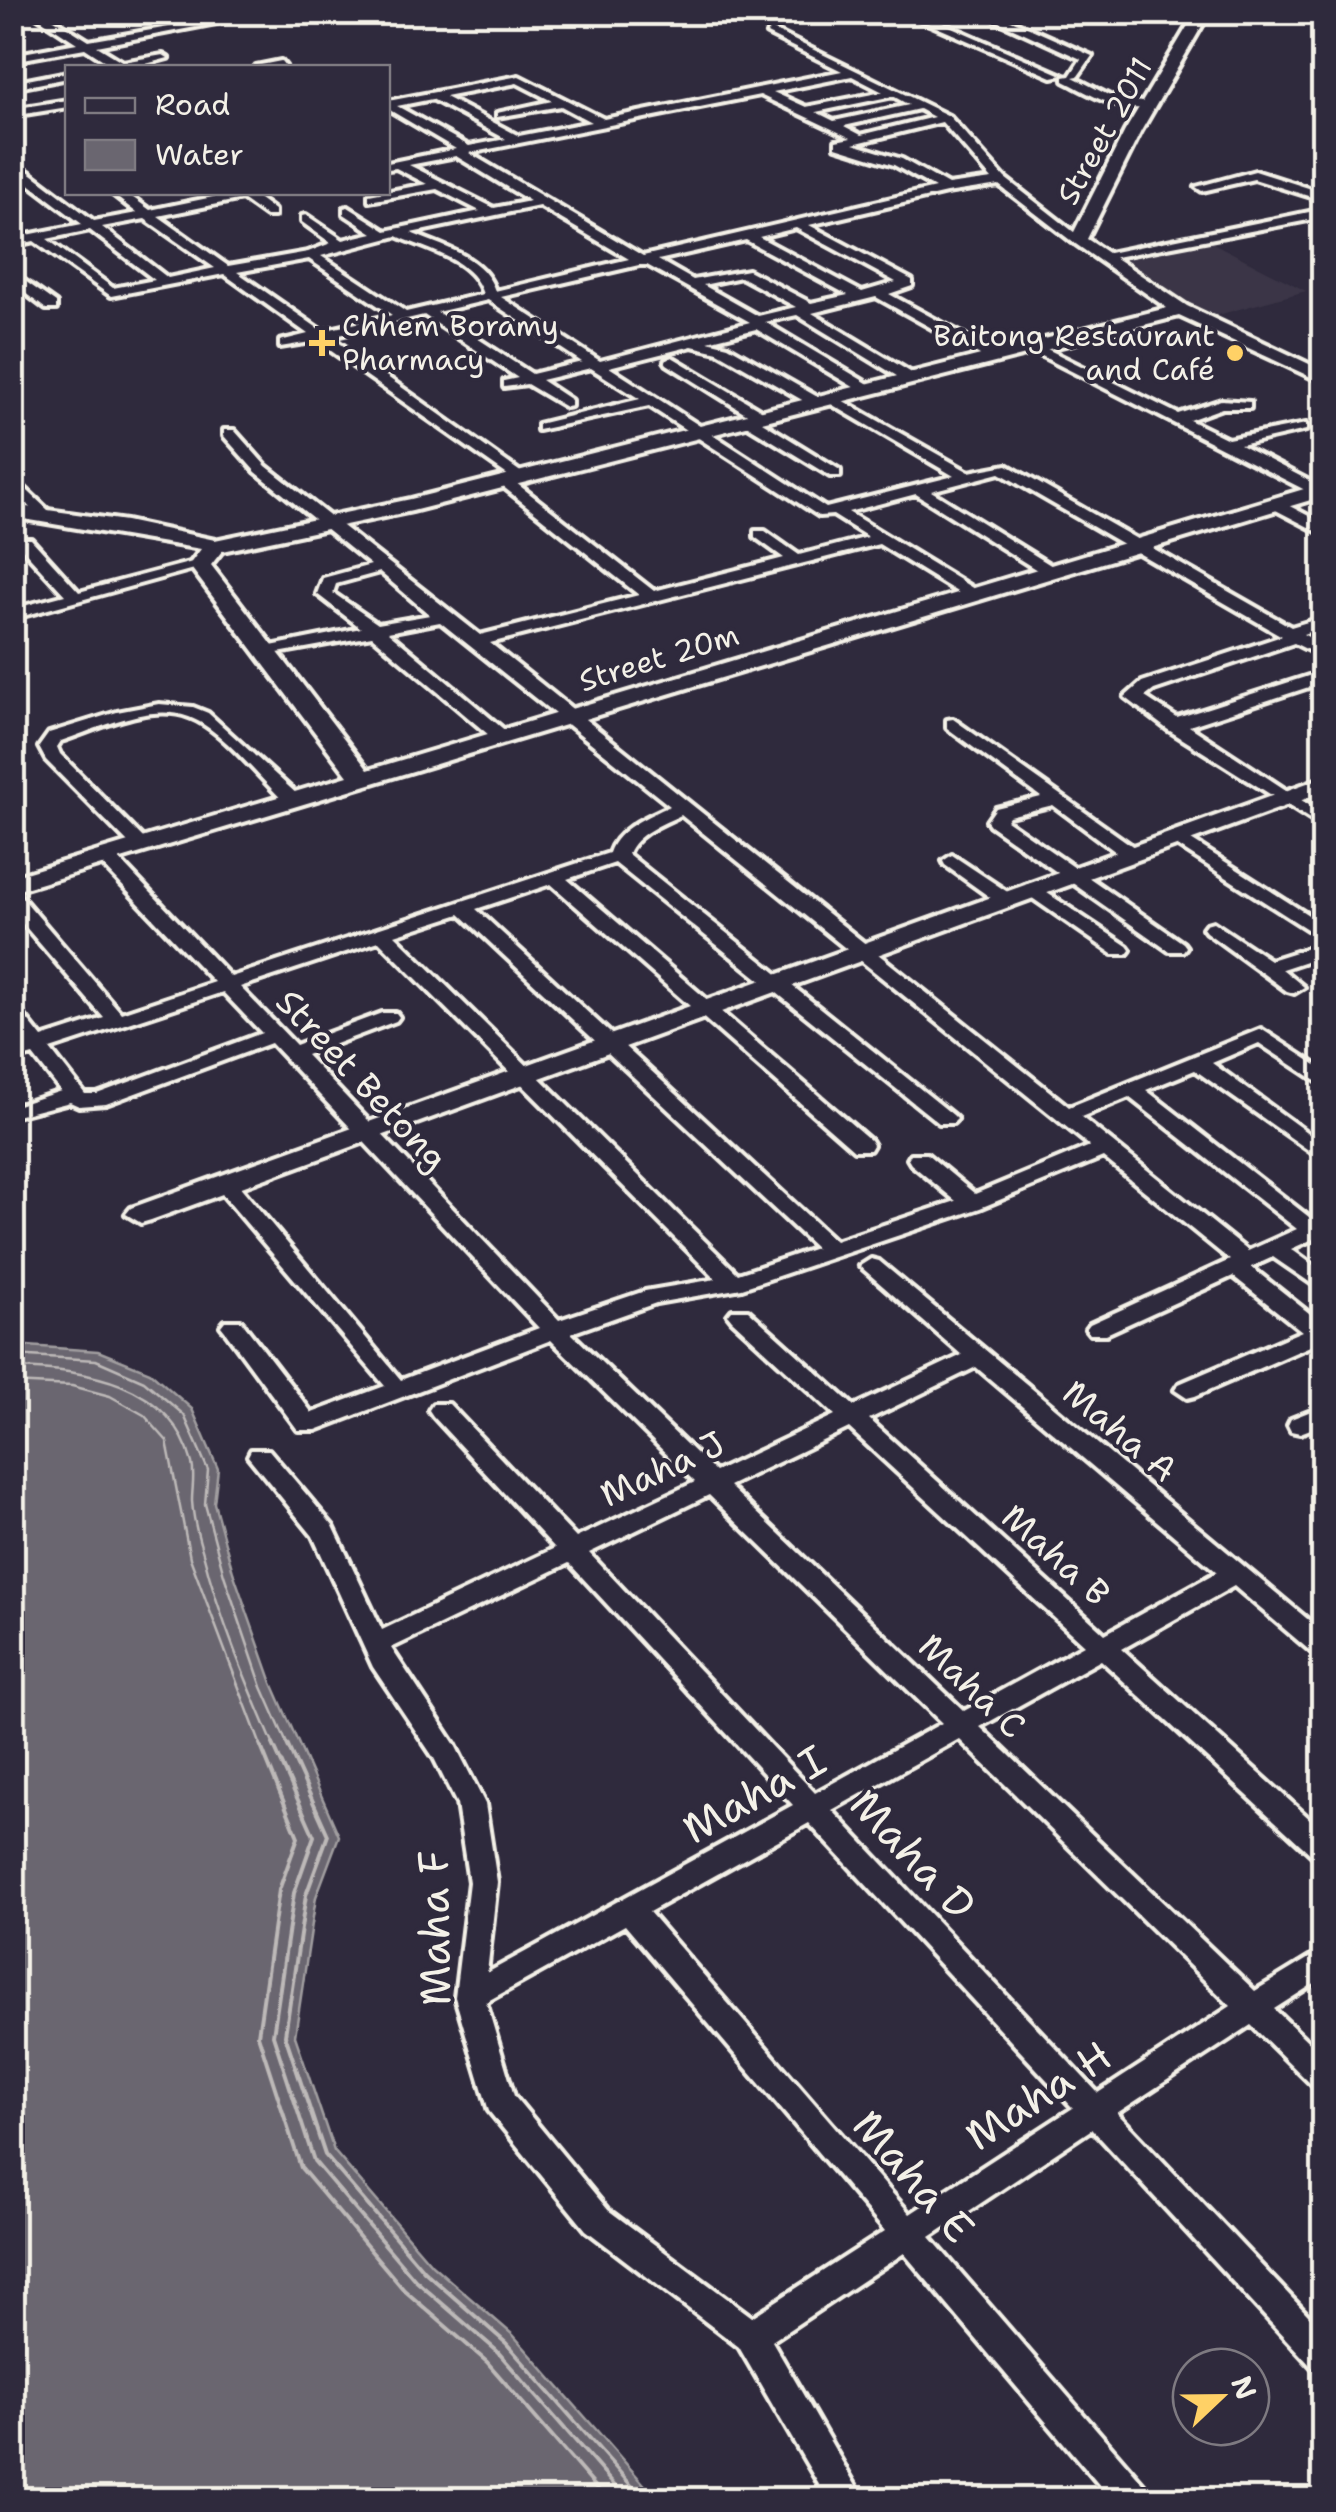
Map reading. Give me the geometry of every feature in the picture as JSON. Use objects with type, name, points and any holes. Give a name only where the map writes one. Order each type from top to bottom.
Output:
[{"type":"street","points":[[36,12],[115,65]]},
{"type":"street","points":[[983,12],[1088,58],[1066,76]]},
{"type":"street","name":"Street 2011","points":[[1204,12],[1078,240],[1181,310],[1324,378]]},
{"type":"street","points":[[912,13],[1066,76],[1112,101],[1150,104]]},
{"type":"street","points":[[12,58],[237,18]]},
{"type":"street","points":[[771,32],[945,118],[1001,181],[1078,240]]},
{"type":"street","points":[[134,40],[175,65]]},
{"type":"street","points":[[12,44],[30,55]]},
{"type":"street","points":[[128,65],[163,58]]},
{"type":"street","points":[[275,65],[280,64]]},
{"type":"street","points":[[392,165],[856,72]]},
{"type":"street","points":[[12,86],[65,77]]},
{"type":"street","points":[[390,104],[515,79],[602,123]]},
{"type":"street","points":[[472,99],[536,87]]},
{"type":"street","points":[[762,90],[856,136]]},
{"type":"street","points":[[805,112],[898,92]]},
{"type":"street","points":[[432,94],[517,140]]},
{"type":"street","points":[[500,115],[564,102]]},
{"type":"street","points":[[12,113],[65,103]]},
{"type":"street","points":[[390,105],[540,202],[691,284],[867,389]]},
{"type":"street","points":[[832,124],[924,105]]},
{"type":"street","points":[[945,118],[856,136],[840,144],[898,162],[946,189]]},
{"type":"street","points":[[392,165],[443,184],[494,212]]},
{"type":"street","points":[[24,174],[166,282]]},
{"type":"street","points":[[1202,186],[1255,175],[1324,198]]},
{"type":"street","points":[[285,344],[946,189],[1001,181]]},
{"type":"street","points":[[392,194],[443,184]]},
{"type":"street","points":[[392,194],[439,224]]},
{"type":"street","points":[[120,195],[320,336],[513,480],[652,598]]},
{"type":"street","points":[[196,195],[207,203]]},
{"type":"street","points":[[12,242],[245,195]]},
{"type":"street","points":[[256,195],[270,213]]},
{"type":"street","points":[[373,198],[387,195]]},
{"type":"street","points":[[36,238],[108,291],[311,255],[341,244],[540,202]]},
{"type":"street","points":[[348,211],[391,234],[466,262],[486,280],[490,296],[824,513],[996,468],[1008,470],[1324,653]]},
{"type":"street","points":[[1100,256],[1324,213]]},
{"type":"street","points":[[306,219],[341,244]]},
{"type":"street","points":[[509,384],[692,341],[906,283],[798,224]]},
{"type":"street","points":[[749,236],[860,296]]},
{"type":"street","points":[[311,255],[404,316]]},
{"type":"street","points":[[795,274],[812,270]]},
{"type":"street","points":[[691,284],[743,273],[762,281],[910,378]]},
{"type":"street","points":[[12,276],[51,306]]},
{"type":"street","points":[[762,281],[779,277]]},
{"type":"street","points":[[878,293],[994,357]]},
{"type":"street","points":[[12,511],[215,546],[329,524],[513,480],[1181,310]]},
{"type":"street","points":[[426,311],[566,403]]},
{"type":"street","points":[[692,341],[723,349],[965,476]]},
{"type":"street","points":[[1035,347],[1321,490]]},
{"type":"street","points":[[672,360],[835,473]]},
{"type":"street","points":[[543,427],[651,401]]},
{"type":"street","points":[[1177,419],[1221,404],[1244,405]]},
{"type":"street","points":[[1225,444],[1301,427]]},
{"type":"street","points":[[228,433],[261,469],[380,567],[478,641],[567,718],[1106,1148],[1321,1335],[1188,1390]]},
{"type":"street","points":[[12,480],[44,514]]},
{"type":"street","points":[[919,490],[1051,572]]},
{"type":"street","name":"Street 20m","points":[[12,885],[1321,490]]},
{"type":"street","points":[[1275,504],[1324,530]]},
{"type":"street","points":[[838,512],[974,595]]},
{"type":"street","points":[[760,534],[798,561]]},
{"type":"street","points":[[478,641],[880,540]]},
{"type":"street","points":[[25,542],[75,598]]},
{"type":"street","points":[[12,614],[200,564],[215,546]]},
{"type":"street","points":[[200,564],[363,779]]},
{"type":"street","points":[[380,567],[328,581],[323,588],[502,737]]},
{"type":"street","points":[[267,652],[442,617]]},
{"type":"street","points":[[1324,622],[1148,686],[1134,697],[1172,726],[1324,823]]},
{"type":"street","points":[[1172,726],[1324,676]]},
{"type":"street","points":[[142,846],[52,756],[48,747],[55,737],[149,712],[173,708],[198,713],[293,800]]},
{"type":"street","points":[[953,724],[1131,854]]},
{"type":"street","points":[[141,1214],[1324,784]]},
{"type":"street","points":[[1056,799],[1002,812],[996,821],[1176,947]]},
{"type":"street","points":[[618,856],[620,846],[631,835],[681,808]]},
{"type":"street","points":[[1177,837],[1324,934]]},
{"type":"street","points":[[12,1055],[618,856]]},
{"type":"street","points":[[618,856],[778,980],[946,1119]]},
{"type":"street","name":"Street Betong","points":[[106,857],[564,1340]]},
{"type":"street","points":[[952,862],[1006,899]]},
{"type":"street","points":[[554,877],[862,1145]]},
{"type":"street","points":[[1032,889],[1120,950]]},
{"type":"street","points":[[12,898],[118,1022]]},
{"type":"street","points":[[464,907],[830,1250]]},
{"type":"street","points":[[1213,928],[1294,988]]},
{"type":"street","points":[[383,934],[734,1282]]},
{"type":"street","points":[[1267,967],[1324,949]]},
{"type":"street","points":[[12,1013],[78,1100],[99,1100],[275,1035]]},
{"type":"street","points":[[292,1053],[389,1017]]},
{"type":"street","points":[[1066,1116],[1262,1035],[1324,1080]]},
{"type":"street","points":[[1197,1062],[1324,1155]]},
{"type":"street","points":[[1098,1330],[1318,1227],[1132,1089]]},
{"type":"street","points":[[17,1112],[73,1094]]},
{"type":"street","points":[[233,1326],[306,1424],[564,1340],[652,1296],[734,1282],[972,1203],[1106,1148]]},
{"type":"street","points":[[918,1159],[972,1203]]},
{"type":"street","points":[[225,1183],[390,1379]]},
{"type":"street","points":[[1275,1247],[1324,1285]]},
{"type":"street","name":"Maha A","points":[[872,1266],[1324,1648]]},
{"type":"street","name":"Maha B","points":[[740,1316],[1324,1849]]},
{"type":"street","name":"Maha C","points":[[564,1340],[710,1486],[962,1724],[1324,2078]]},
{"type":"street","name":"Maha J","points":[[376,1644],[978,1356]]},
{"type":"street","name":"Maha D","points":[[441,1410],[1324,2356]]},
{"type":"street","points":[[1300,1425],[1324,1414]]},
{"type":"street","name":"Maha F","points":[[260,1456],[324,1532],[386,1667],[445,1752],[471,1804],[483,1882],[470,1996],[500,2102],[597,2220],[752,2336],[847,2500]]},
{"type":"street","name":"Maha I","points":[[470,1996],[1235,1574]]},
{"type":"street","name":"Maha E","points":[[629,1909],[1135,2500]]},
{"type":"street","name":"Maha H","points":[[752,2336],[1093,2108],[1324,1961]]},
{"type":"shaded area","points":[[1207,240],[1306,291],[1210,317],[1116,259]]},
{"type":"water","points":[[13,1345],[98,1351],[150,1372],[192,1409],[218,1469],[214,1503],[233,1572],[272,1683],[339,1836],[316,1897],[295,2036],[334,2151],[432,2265],[513,2335],[657,2499],[13,2499]]},
{"type":"place","name":"Chhem Boramy Pharmacy","points":[[322,343]]},
{"type":"place","name":"Baitong Restaurant and Café","points":[[1235,353]]}]
